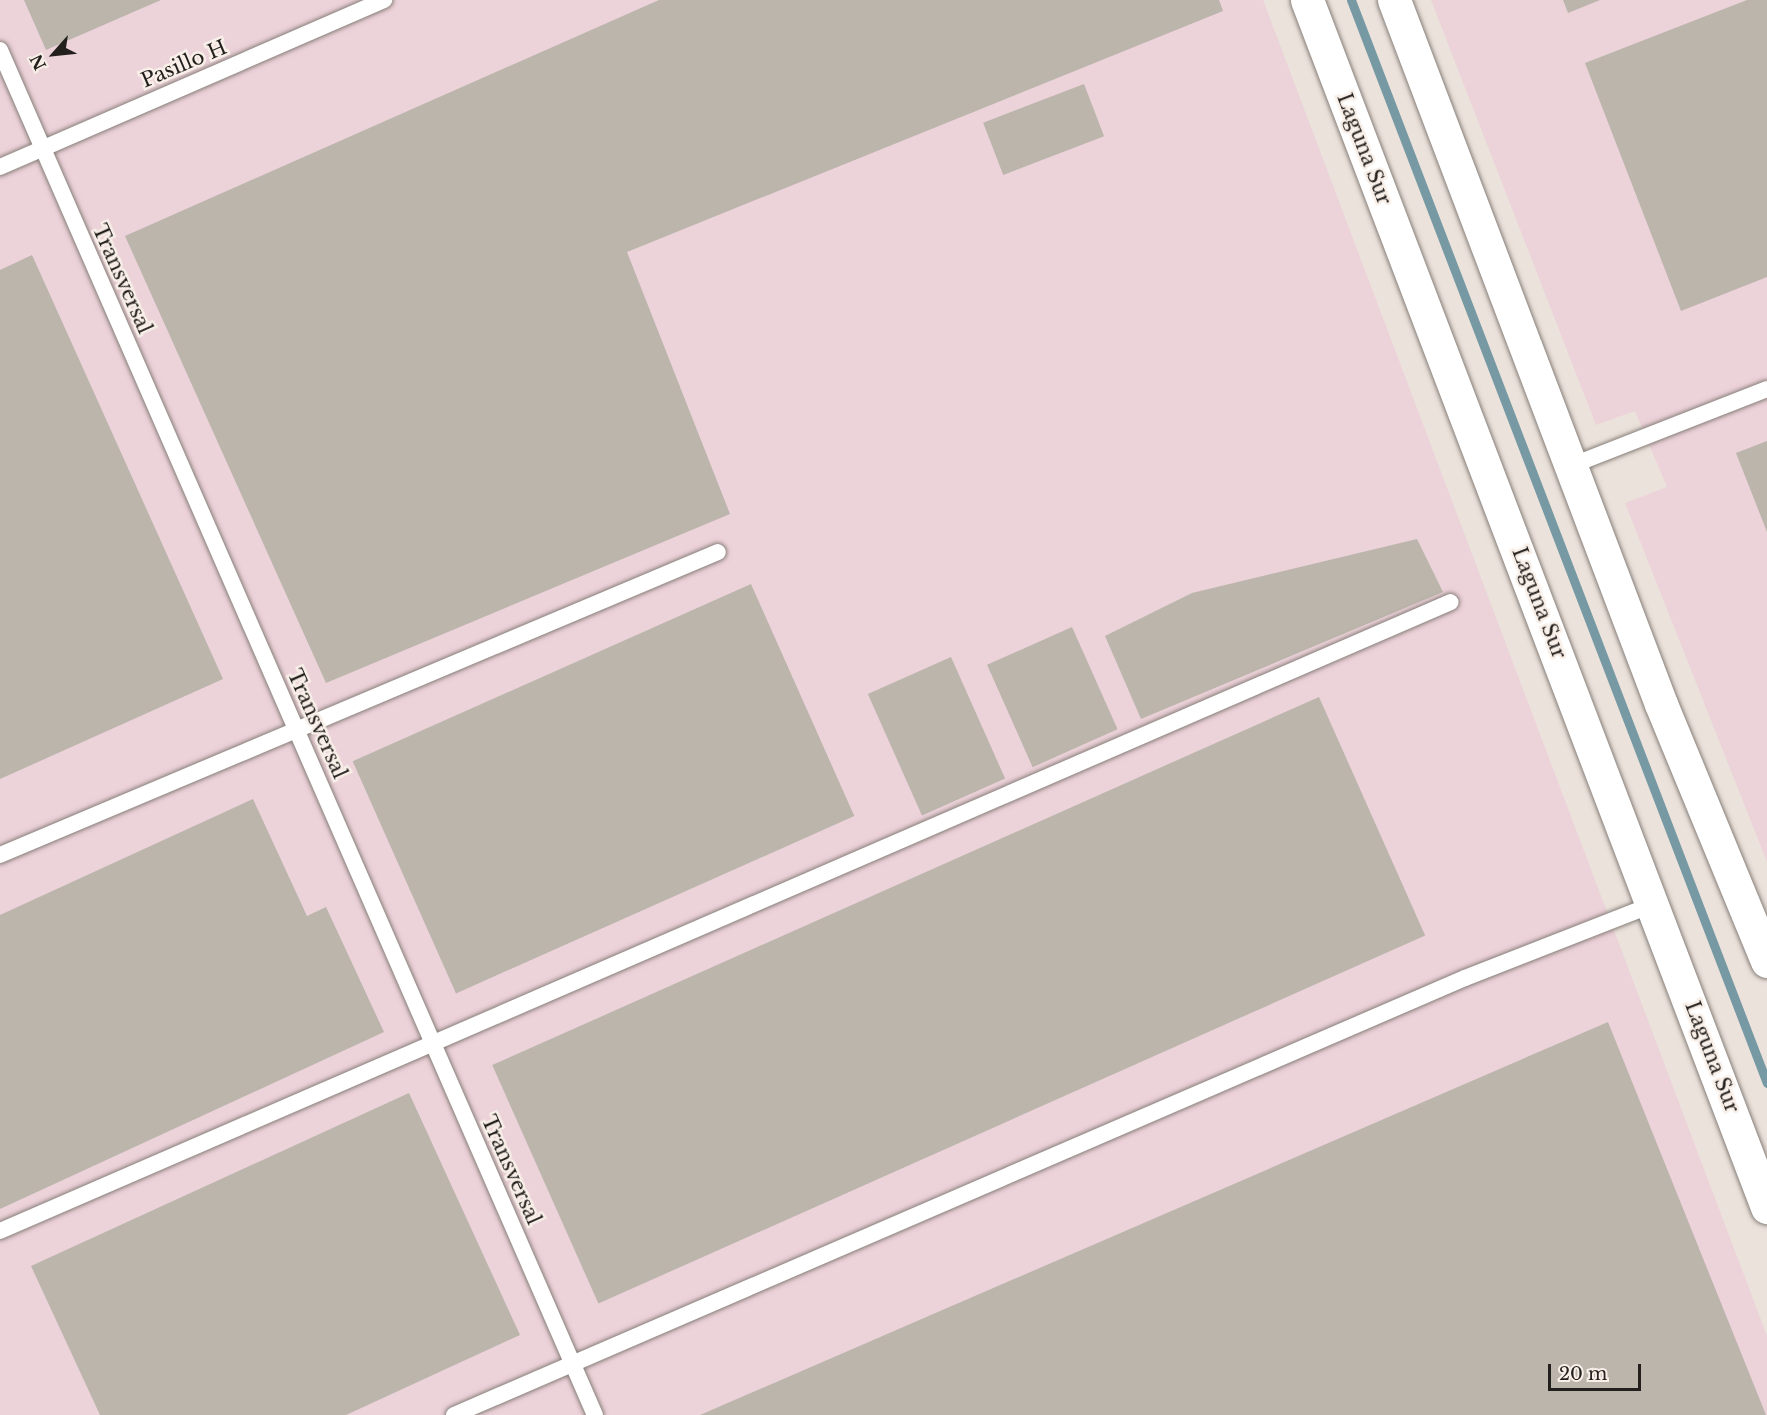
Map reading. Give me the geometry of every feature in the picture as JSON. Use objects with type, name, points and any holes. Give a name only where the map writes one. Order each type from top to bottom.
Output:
[{"type":"street","name":"Laguna Sur","points":[[1307,0],[1654,904],[1767,1207]]},
{"type":"street","points":[[1394,0],[1573,465],[1661,704],[1767,961]]},
{"type":"lane","name":"Pasillo H","points":[[0,167],[384,0]]},
{"type":"lane","name":"Transversal","points":[[0,50],[595,1415]]},
{"type":"lane","points":[[1573,465],[1767,389]]},
{"type":"lane","points":[[0,855],[297,732],[718,552]]},
{"type":"lane","points":[[0,1231],[431,1040],[1451,602]]},
{"type":"lane","points":[[454,1415],[1455,983],[1654,904]]},
{"type":"shaded area","points":[[0,0],[1263,0],[1767,1336],[1767,1415],[0,1415]]},
{"type":"shaded area","points":[[1431,0],[1767,0],[1767,862],[1625,503],[1667,487],[1635,411],[1596,425]]},
{"type":"building","points":[[24,0],[161,0],[46,50]]},
{"type":"building","points":[[659,0],[1219,0],[1223,11],[627,252],[730,514],[326,683],[125,236]]},
{"type":"building","points":[[1563,0],[1600,0],[1568,13]]},
{"type":"building","points":[[1747,0],[1767,0],[1767,277],[1681,311],[1585,63]]},
{"type":"building","points":[[1084,84],[1104,136],[1003,175],[983,123]]},
{"type":"building","points":[[32,255],[223,679],[0,779],[0,270]]},
{"type":"building","points":[[1767,441],[1767,532],[1736,453]]},
{"type":"building","points":[[1417,539],[1443,592],[1141,719],[1105,636],[1192,593]]},
{"type":"building","points":[[751,584],[854,816],[456,993],[353,761]]},
{"type":"building","points":[[1072,627],[1118,729],[1033,767],[987,665]]},
{"type":"building","points":[[951,657],[1005,779],[922,816],[868,694]]},
{"type":"building","points":[[1319,697],[1425,935],[598,1304],[492,1065]]},
{"type":"building","points":[[253,799],[307,916],[326,907],[384,1032],[0,1209],[0,915]]},
{"type":"building","points":[[1608,1022],[1766,1415],[700,1415]]},
{"type":"building","points":[[409,1093],[520,1335],[346,1415],[100,1415],[31,1266]]},
{"type":"waterway","points":[[1351,0],[1767,1083]]}]
